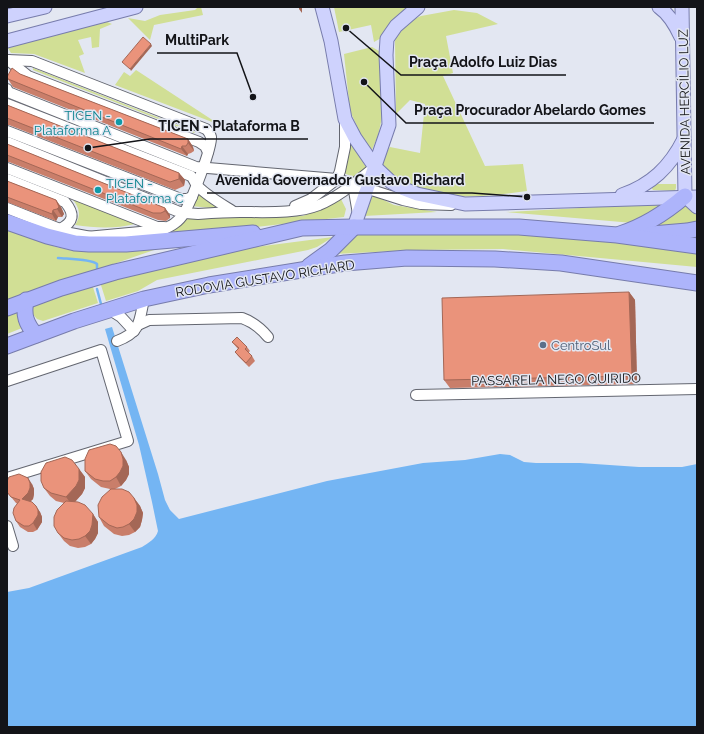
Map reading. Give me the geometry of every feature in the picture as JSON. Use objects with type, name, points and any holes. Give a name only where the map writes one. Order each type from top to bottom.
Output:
[{"type":"highway","points":[[617,236],[654,220],[691,196]]},
{"type":"highway","points":[[304,269],[331,250],[356,220]]},
{"type":"highway","points":[[7,222],[29,231],[75,243],[110,245],[302,228],[356,220],[519,227],[617,236],[697,246]]},
{"type":"highway","points":[[7,308],[61,288],[115,272],[302,228]]},
{"type":"highway","points":[[617,236],[697,229]]},
{"type":"highway","name":"RODOVIA GUSTAVO RICHARD","points":[[7,346],[74,321],[144,299],[209,285],[345,263],[407,258],[495,259],[561,263],[697,283]]},
{"type":"highway","points":[[26,300],[24,310],[26,319],[30,328],[36,335]]},
{"type":"highway","points":[[7,353],[74,321]]},
{"type":"main road","points":[[9,13],[45,7]]},
{"type":"main road","points":[[7,41],[136,7]]},
{"type":"main road","points":[[322,7],[331,41],[345,119],[355,138],[374,167],[391,182],[404,189],[434,198],[464,204],[691,196],[697,207]]},
{"type":"main road","points":[[356,220],[389,125],[386,55],[387,39],[396,26],[418,7]]},
{"type":"main road","points":[[659,7],[676,26],[683,41]]},
{"type":"main road","name":"AVENIDA HERCÍLIO LUZ","points":[[682,7],[684,137],[691,196]]},
{"type":"main road","points":[[608,199],[635,190],[658,175],[673,158],[684,137]]},
{"type":"street","points":[[7,60],[32,61],[206,129],[210,132],[211,138],[192,197],[178,217],[162,230],[91,237],[29,231]]},
{"type":"street","points":[[7,60],[28,76],[199,142],[205,146],[203,162]]},
{"type":"street","points":[[7,89],[8,92],[203,162],[214,169],[326,182],[337,179],[403,200],[421,204],[464,204]]},
{"type":"street","points":[[7,104],[191,176],[195,180],[196,184],[207,194],[234,212]]},
{"type":"street","points":[[337,179],[345,147],[345,119]]},
{"type":"street","points":[[7,130],[181,199],[192,197]]},
{"type":"street","points":[[7,142],[178,217]]},
{"type":"street","points":[[7,168],[157,226],[164,227],[178,217],[198,214],[280,211],[307,208],[318,205],[353,185],[374,167]]},
{"type":"street","points":[[196,184],[214,169]]},
{"type":"street","points":[[7,179],[65,202],[70,208],[72,214],[66,226],[60,229]]},
{"type":"street","points":[[280,211],[311,199],[326,182]]},
{"type":"street","points":[[353,185],[356,220]]},
{"type":"street","points":[[7,208],[60,229],[91,237]]},
{"type":"street","points":[[136,328],[144,299]]},
{"type":"street","points":[[110,310],[136,328]]},
{"type":"street","points":[[117,341],[127,338],[136,328],[149,320],[242,318],[253,322],[262,329],[268,337]]},
{"type":"street","points":[[7,381],[102,350],[128,441],[7,478]]},
{"type":"street","name":"PASSARELA NEGO QUIRIDO","points":[[416,395],[697,389]]},
{"type":"street","points":[[7,526],[13,546]]},
{"type":"green space","points":[[198,7],[201,7],[203,15],[154,25],[150,40],[128,18],[145,21],[160,15],[195,10]]},
{"type":"green space","points":[[334,7],[407,7],[391,22],[383,37],[374,42],[371,25],[339,32]]},
{"type":"green space","points":[[454,10],[477,13],[498,24],[446,36],[453,73],[443,76],[485,166],[523,164],[527,191],[484,196],[443,195],[415,187],[381,166],[383,158],[390,147],[420,153],[425,104],[410,100],[396,114],[395,41],[399,28],[409,21],[421,16]]},
{"type":"green space","points":[[105,21],[112,24],[100,29],[99,47],[92,48],[91,37],[78,40],[84,54],[79,56],[85,73],[34,54],[11,53],[8,48]]},
{"type":"green space","points":[[372,47],[379,51],[383,113],[378,136],[370,154],[350,111],[344,54]]},
{"type":"green space","points":[[33,68],[195,132],[194,133],[33,70]]},
{"type":"green space","points":[[136,70],[220,125],[115,85],[124,72],[130,76]]},
{"type":"green space","points":[[351,140],[367,167],[357,178],[343,173]]},
{"type":"green space","points":[[7,173],[136,222],[135,224],[128,226],[112,227],[75,225],[79,212],[73,200],[7,175]]},
{"type":"green space","points":[[654,184],[676,184],[676,188],[675,191],[653,190],[651,187]]},
{"type":"green space","points":[[197,192],[211,204],[222,209],[191,206]]},
{"type":"green space","points":[[371,194],[394,205],[437,212],[364,216]]},
{"type":"green space","points":[[341,199],[346,209],[344,217],[196,234],[138,235],[173,231],[189,218],[303,216]]},
{"type":"green space","points":[[669,203],[633,223],[506,212]]},
{"type":"green space","points":[[686,204],[697,214],[697,224],[657,226]]},
{"type":"green space","points":[[7,229],[56,247],[74,251],[154,250],[7,301]]},
{"type":"green space","points":[[436,230],[601,239],[697,252],[697,267],[503,249],[417,250],[334,254],[358,233]]},
{"type":"green space","points":[[333,237],[317,247],[308,250],[157,280],[138,291],[106,301],[100,282],[241,249]]},
{"type":"green space","points":[[92,284],[98,303],[43,321],[37,319],[31,312],[34,304]]},
{"type":"green space","points":[[17,311],[22,328],[7,334],[7,312]]},
{"type":"water","points":[[112,327],[165,500],[170,510],[179,519],[327,481],[423,463],[465,460],[500,454],[510,455],[524,462],[536,463],[580,463],[639,467],[682,467],[697,464],[697,727],[7,727],[7,592],[29,588],[142,547],[154,539],[158,531],[139,445],[105,329]]},
{"type":"building","points":[[143,37],[151,44],[130,69],[122,62]]},
{"type":"building","points":[[12,68],[20,74],[188,139],[188,143],[186,146],[182,146],[181,149],[8,79],[7,77]]},
{"type":"building","points":[[7,105],[179,173],[179,179],[170,182],[7,118]]},
{"type":"building","points":[[7,144],[165,208],[165,211],[161,213],[153,213],[7,155]]},
{"type":"building","points":[[7,181],[56,200],[59,207],[53,210],[52,214],[7,197]]},
{"type":"building","name":"CentroSul","points":[[629,292],[632,376],[444,380],[442,298]]},
{"type":"building","points":[[237,337],[247,347],[245,349],[252,356],[246,363],[235,352],[239,348],[232,342]]},
{"type":"building","points":[[110,444],[116,446],[121,452],[123,466],[116,477],[110,481],[95,479],[85,471],[85,459],[89,450]]},
{"type":"building","points":[[65,457],[72,460],[79,469],[79,480],[76,486],[66,497],[51,493],[44,488],[41,481],[41,472],[46,463]]},
{"type":"building","points":[[19,474],[28,478],[30,483],[28,493],[22,499],[32,502],[38,510],[38,515],[29,526],[24,526],[16,521],[13,513],[14,508],[20,500],[11,497],[7,492],[7,481],[9,477]]},
{"type":"building","points":[[111,489],[122,489],[129,492],[137,505],[137,512],[134,519],[123,527],[117,528],[109,525],[99,517],[98,505],[102,497]]},
{"type":"building","points":[[66,501],[78,502],[85,505],[93,514],[90,531],[79,539],[72,540],[64,538],[58,533],[54,526],[54,517],[57,510]]},
{"type":"waterway","points":[[58,258],[94,262],[97,264],[97,268]]},
{"type":"waterway","points":[[97,289],[101,304]]},
{"type":"place","name":"Praça Adolfo Luiz Dias","points":[[346,28]]},
{"type":"place","name":"Praça Procurador Abelardo Gomes","points":[[364,82]]},
{"type":"place","name":"MultiPark","points":[[253,97]]},
{"type":"place","name":"TICEN - Plataforma A","points":[[119,122]]},
{"type":"place","name":"TICEN - Plataforma B","points":[[88,148]]},
{"type":"place","name":"TICEN - Plataforma C","points":[[98,190]]},
{"type":"place","name":"Avenida Governador Gustavo Richard","points":[[527,197]]},
{"type":"place","name":"CentroSul","points":[[543,345]]}]
